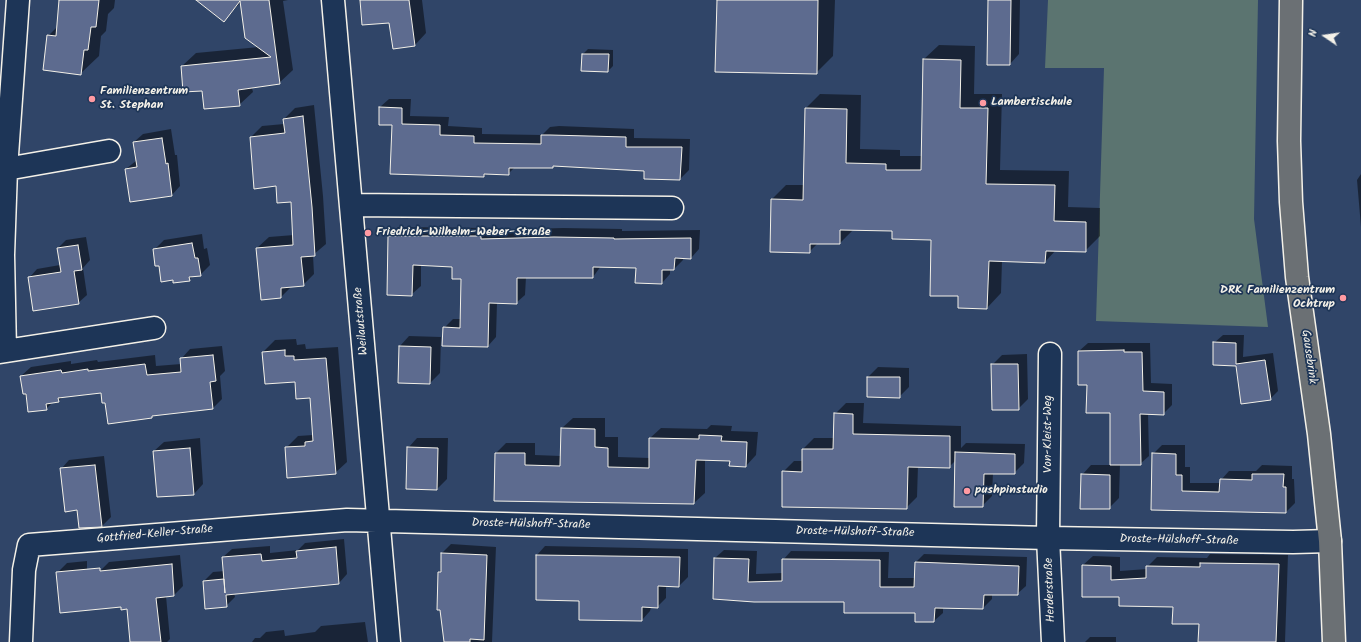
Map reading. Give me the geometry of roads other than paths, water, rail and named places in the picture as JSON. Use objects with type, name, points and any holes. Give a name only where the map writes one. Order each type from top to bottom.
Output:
[{"type":"main road","name":"Gausebrink","points":[[1291,0],[1289,141],[1291,202],[1297,277],[1319,434],[1330,541],[1334,642]]},
{"type":"street","points":[[18,0],[6,169],[3,255],[3,352],[154,328]]},
{"type":"street","name":"Weilautstraße","points":[[333,0],[389,642]]},
{"type":"street","points":[[6,169],[109,151]]},
{"type":"street","points":[[352,205],[672,208]]},
{"type":"street","name":"Von-Kleist-Weg","points":[[1048,538],[1050,354]]},
{"type":"street","name":"Gottfried-Keller-Straße","points":[[21,642],[24,570],[29,545],[347,520],[379,522]]},
{"type":"street","name":"Droste-Hülshoff-Straße","points":[[379,522],[1048,538],[1293,542],[1330,541]]},
{"type":"street","name":"Herderstraße","points":[[1048,538],[1053,642]]},
{"type":"place","name":"Familienzentrum St. Stephan","points":[[92,99]]},
{"type":"place","name":"Lambertischule","points":[[983,103]]},
{"type":"place","name":"Friedrich-Wilhelm-Weber-Straße","points":[[368,233]]},
{"type":"place","name":"DRK Familienzentrum Ochtrup","points":[[1343,298]]},
{"type":"place","name":"pushpinstudio","points":[[967,491]]}]
